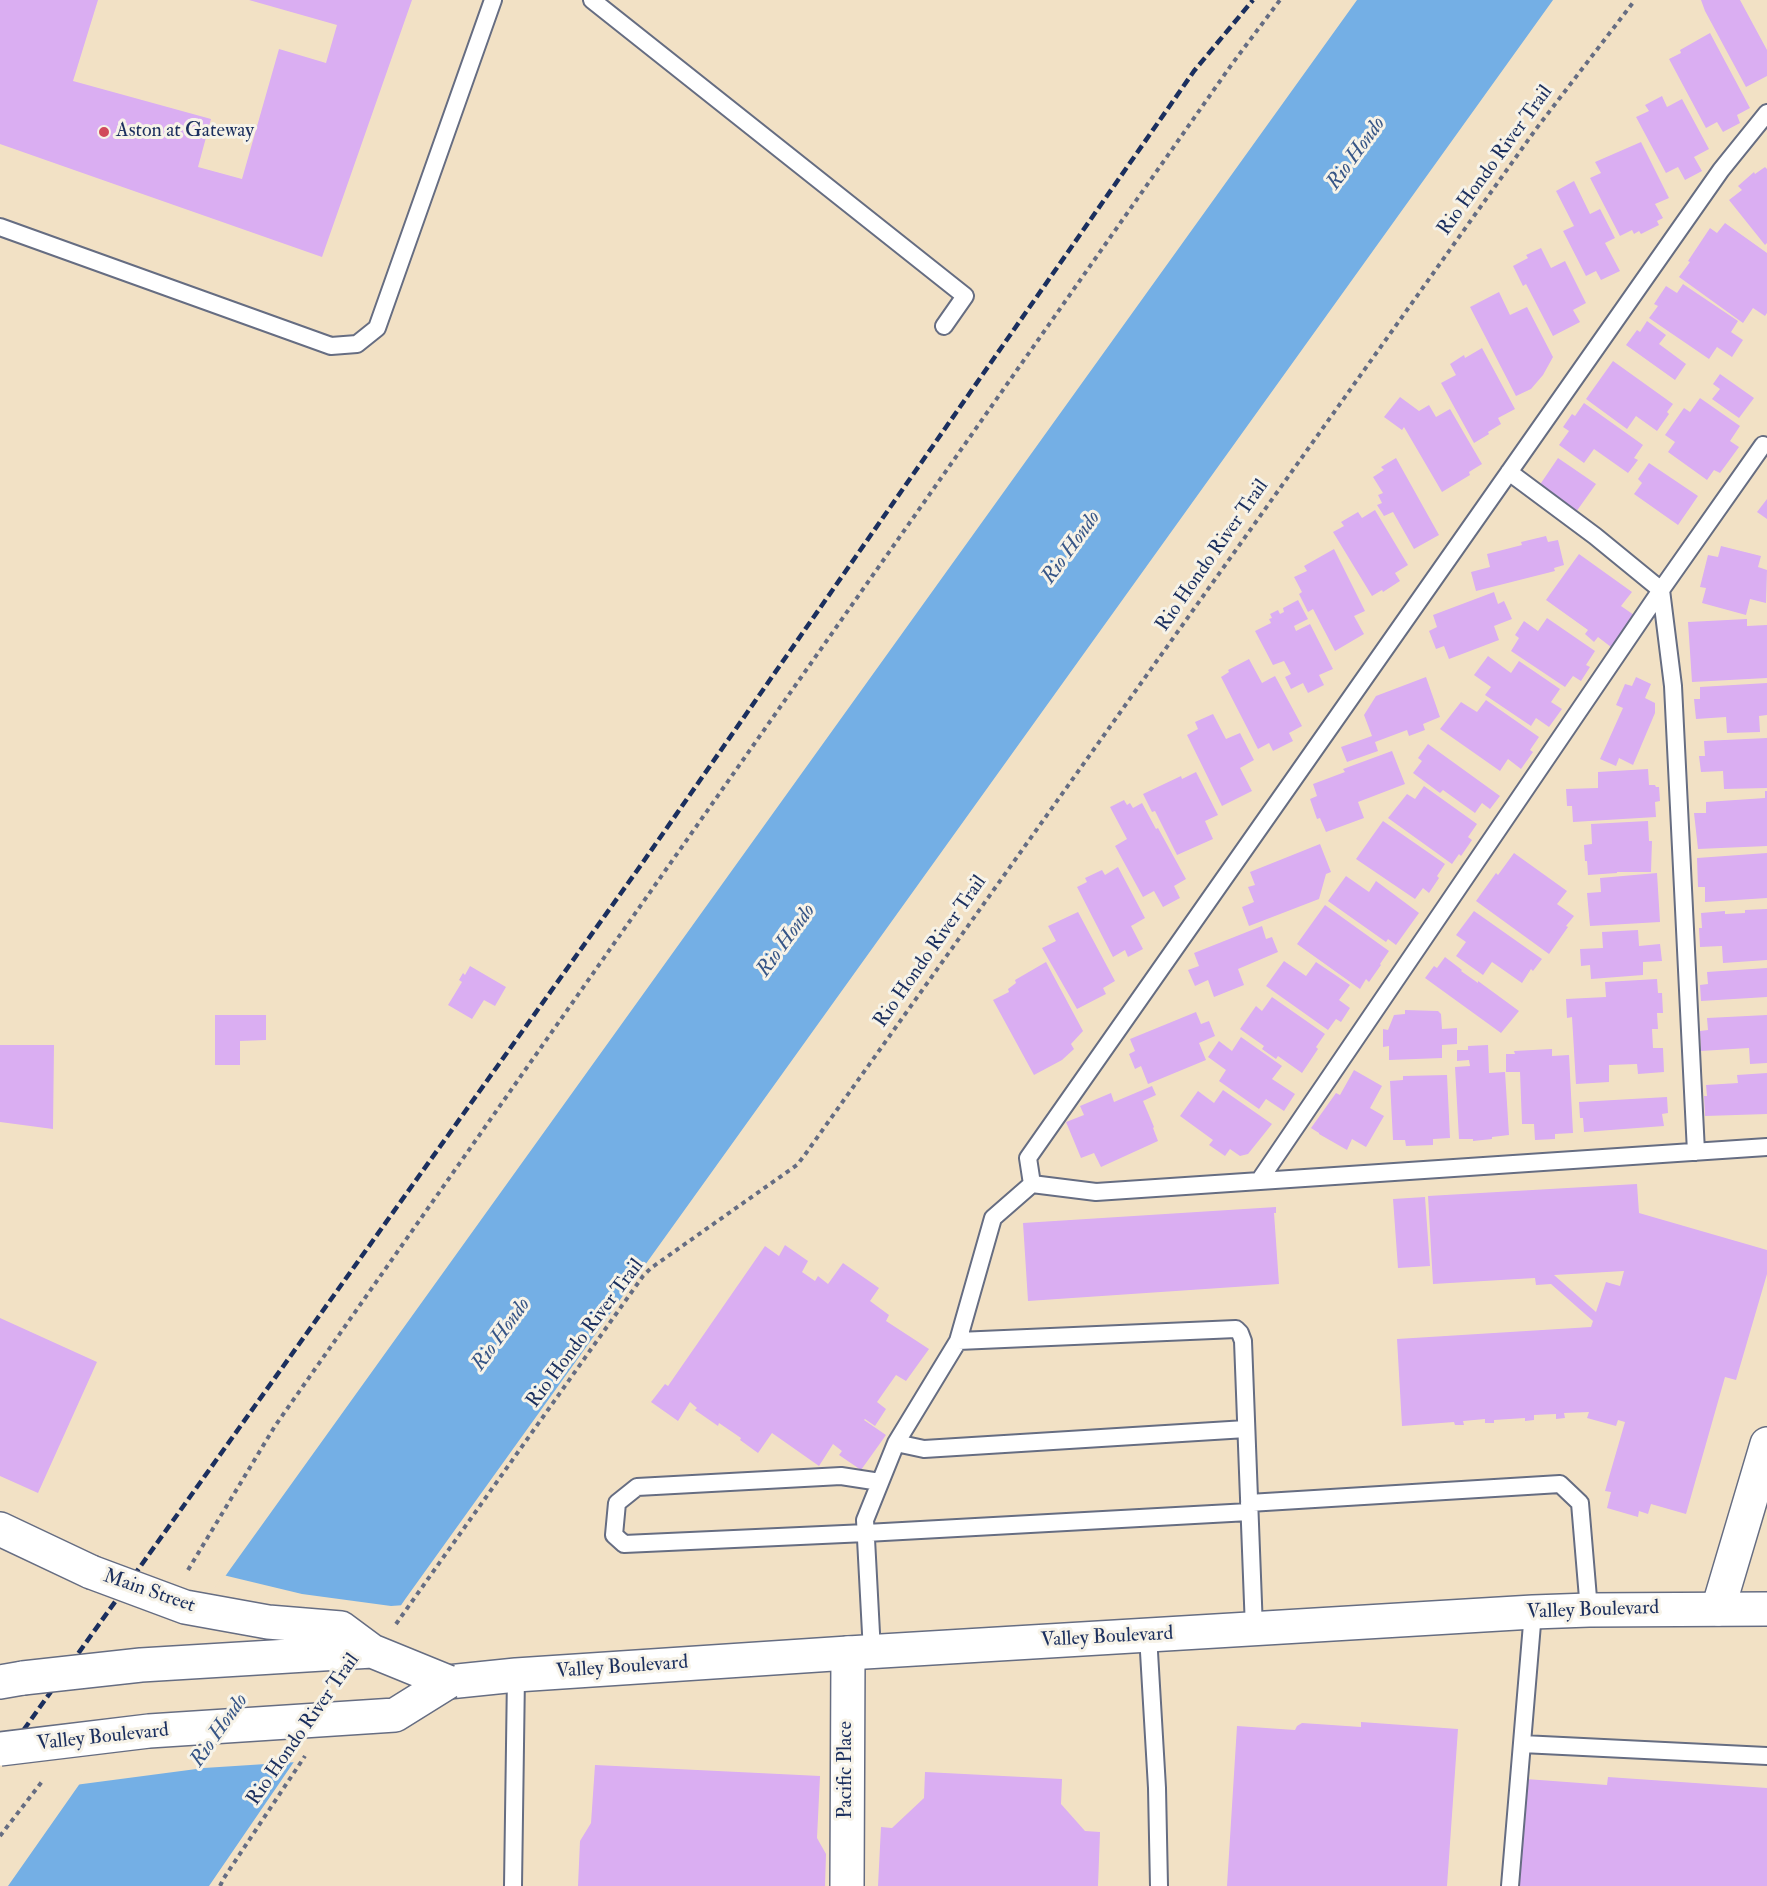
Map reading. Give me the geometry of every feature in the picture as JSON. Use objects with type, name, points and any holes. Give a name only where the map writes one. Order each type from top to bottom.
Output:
[{"type":"main road","points":[[1718,1609],[1767,1444]]},
{"type":"main road","name":"Main Street","points":[[0,1529],[91,1572],[185,1607],[268,1622],[341,1628],[382,1641]]},
{"type":"main road","name":"Valley Boulevard","points":[[0,1749],[149,1731],[395,1715],[448,1682],[516,1675],[1533,1612],[1767,1609]]},
{"type":"main road","name":"Valley Boulevard","points":[[12,1680],[382,1641],[448,1682]]},
{"type":"main road","name":"Pacific Place","points":[[847,1886],[860,1652]]},
{"type":"lane","points":[[0,226],[331,346],[357,344],[377,328],[493,0]]},
{"type":"lane","points":[[592,0],[964,296],[944,326]]},
{"type":"lane","points":[[1032,1184],[1028,1158],[1720,170],[1767,113]]},
{"type":"lane","points":[[1259,1181],[1661,590],[1763,445]]},
{"type":"lane","points":[[1509,472],[1595,536],[1661,590],[1673,686],[1695,1152]]},
{"type":"lane","points":[[860,1652],[865,1520],[896,1443],[958,1341],[993,1218],[1032,1184],[1096,1192],[1767,1147]]},
{"type":"lane","points":[[958,1341],[1236,1329],[1243,1341],[1254,1629]]},
{"type":"lane","points":[[896,1443],[924,1449],[1246,1429]]},
{"type":"lane","points":[[880,1482],[841,1476],[637,1487],[617,1503],[614,1535],[624,1544],[866,1533],[1249,1508],[1560,1484],[1580,1503],[1589,1610]]},
{"type":"lane","points":[[1510,1886],[1533,1612]]},
{"type":"lane","points":[[1148,1635],[1159,1886]]},
{"type":"lane","points":[[513,1886],[516,1675]]},
{"type":"lane","points":[[1522,1744],[1767,1756]]},
{"type":"path","points":[[185,1574],[282,1417],[1232,64],[1280,0]]},
{"type":"path","name":"Rio Hondo River Trail","points":[[382,1641],[643,1276],[651,1268],[797,1165],[804,1156],[1536,129],[1635,0]]},
{"type":"path","name":"Rio Hondo River Trail","points":[[220,1886],[262,1818],[309,1749]]},
{"type":"path","points":[[0,1836],[49,1771]]},
{"type":"water","name":"Rio Hondo","points":[[1357,0],[1553,0],[406,1598],[209,1886],[8,1886],[231,1568]]},
{"type":"pier","points":[[223,1575],[302,1594],[391,1606],[405,1605],[297,1762],[204,1768],[75,1785]]},
{"type":"building","name":"Aston at Gateway","points":[[0,0],[98,0],[73,81],[211,119],[198,167],[242,179],[279,49],[326,63],[337,25],[249,0],[412,0],[322,257],[0,144]]},
{"type":"building","points":[[1701,0],[1740,0],[1767,50],[1767,76],[1746,87]]},
{"type":"building","points":[[1710,33],[1750,108],[1737,115],[1740,123],[1723,132],[1717,122],[1706,128],[1669,59]]},
{"type":"building","points":[[1662,96],[1667,107],[1682,99],[1709,149],[1694,157],[1702,171],[1685,180],[1678,167],[1666,173],[1636,117],[1649,111],[1645,105]]},
{"type":"building","points":[[1641,142],[1669,198],[1655,204],[1663,218],[1657,221],[1659,225],[1641,234],[1639,231],[1634,234],[1632,230],[1620,236],[1590,178],[1601,173],[1595,162]]},
{"type":"building","points":[[1765,167],[1767,169],[1767,243],[1765,245],[1729,200],[1742,190],[1738,186],[1754,172],[1755,174]]},
{"type":"building","points":[[1574,181],[1590,214],[1600,209],[1615,238],[1605,243],[1620,271],[1601,280],[1596,271],[1586,276],[1563,231],[1574,226],[1556,191]]},
{"type":"building","points":[[1725,223],[1767,253],[1767,313],[1765,316],[1753,308],[1743,323],[1679,277],[1710,228],[1717,233]]},
{"type":"building","points":[[1541,248],[1551,268],[1565,261],[1586,303],[1573,310],[1580,322],[1553,336],[1526,284],[1523,286],[1513,266],[1528,258],[1526,255]]},
{"type":"building","points":[[1683,284],[1738,321],[1731,332],[1743,340],[1732,357],[1717,347],[1709,359],[1649,318],[1658,306],[1654,304],[1666,286],[1677,293]]},
{"type":"building","points":[[1499,292],[1510,315],[1527,307],[1553,357],[1543,375],[1531,389],[1516,396],[1470,307]]},
{"type":"building","points":[[1647,321],[1666,335],[1659,344],[1686,364],[1675,380],[1626,345],[1637,330],[1640,332]]},
{"type":"building","points":[[1482,348],[1515,409],[1498,418],[1501,424],[1474,443],[1441,383],[1456,375],[1450,364]]},
{"type":"building","points":[[1613,361],[1673,404],[1657,431],[1636,416],[1627,429],[1586,399]]},
{"type":"building","points":[[1720,374],[1754,398],[1739,418],[1712,399],[1720,389],[1713,384]]},
{"type":"building","points":[[1400,397],[1419,411],[1429,405],[1436,417],[1450,409],[1482,464],[1469,472],[1470,475],[1442,492],[1404,427],[1402,430],[1384,417]]},
{"type":"building","points":[[1700,398],[1740,426],[1730,441],[1739,447],[1720,473],[1714,470],[1707,480],[1668,452],[1675,442],[1665,435],[1684,408],[1690,412]]},
{"type":"building","points":[[1584,403],[1643,445],[1634,458],[1638,460],[1628,473],[1594,449],[1584,463],[1559,445],[1569,431],[1563,427]]},
{"type":"building","points":[[1396,458],[1439,535],[1414,549],[1393,512],[1384,516],[1377,505],[1382,503],[1378,495],[1383,493],[1373,477],[1384,470],[1381,467]]},
{"type":"building","points":[[1558,458],[1596,484],[1576,512],[1539,486]]},
{"type":"building","points":[[1649,463],[1698,496],[1678,525],[1634,494],[1642,483],[1638,479]]},
{"type":"building","points":[[1767,499],[1767,519],[1757,512]]},
{"type":"building","points":[[1375,510],[1408,565],[1395,573],[1400,581],[1372,596],[1333,532],[1344,526],[1341,522],[1358,512],[1362,518]]},
{"type":"building","points":[[1546,536],[1548,542],[1558,540],[1564,565],[1554,568],[1555,571],[1476,591],[1471,572],[1490,567],[1487,554]]},
{"type":"building","points":[[1721,546],[1761,556],[1758,567],[1767,570],[1766,603],[1750,599],[1746,615],[1702,603],[1706,588],[1700,587],[1708,555],[1718,557]]},
{"type":"building","points":[[1334,549],[1365,611],[1354,616],[1364,634],[1335,651],[1313,609],[1308,612],[1299,594],[1302,592],[1294,577],[1307,571],[1304,566]]},
{"type":"building","points":[[1579,554],[1632,592],[1621,606],[1634,615],[1611,647],[1598,637],[1594,642],[1585,634],[1588,630],[1546,600]]},
{"type":"building","points":[[1494,592],[1498,604],[1504,601],[1512,619],[1494,626],[1499,640],[1449,659],[1444,646],[1436,649],[1429,631],[1437,627],[1433,615]]},
{"type":"building","points":[[1298,600],[1308,619],[1294,626],[1296,631],[1310,624],[1333,669],[1319,675],[1324,685],[1308,693],[1303,683],[1291,689],[1285,677],[1291,674],[1284,661],[1273,665],[1255,631],[1271,623],[1270,614],[1278,610],[1280,614],[1284,612],[1283,608]]},
{"type":"building","points":[[1547,618],[1595,651],[1586,665],[1590,667],[1581,681],[1573,676],[1565,687],[1511,651],[1519,638],[1515,635],[1524,621],[1538,631]]},
{"type":"building","points":[[1747,619],[1747,626],[1767,625],[1767,678],[1692,682],[1688,622]]},
{"type":"building","points":[[1488,656],[1511,673],[1519,661],[1560,689],[1551,702],[1562,709],[1549,727],[1536,718],[1531,726],[1485,695],[1491,687],[1474,675]]},
{"type":"building","points":[[1249,659],[1262,683],[1275,676],[1302,726],[1289,733],[1293,741],[1273,751],[1269,743],[1258,749],[1221,677],[1229,672],[1228,670]]},
{"type":"building","points":[[1426,677],[1440,717],[1423,724],[1425,730],[1409,736],[1407,730],[1375,742],[1378,751],[1347,762],[1341,747],[1372,736],[1364,715],[1376,696]]},
{"type":"building","points":[[1636,677],[1651,684],[1645,698],[1655,703],[1655,713],[1633,765],[1619,758],[1616,766],[1600,759],[1623,708],[1616,705],[1625,684],[1632,686]]},
{"type":"building","points":[[1767,683],[1767,715],[1759,716],[1760,732],[1727,733],[1726,717],[1696,719],[1694,699],[1700,699],[1700,687]]},
{"type":"building","points":[[1486,700],[1539,737],[1530,750],[1533,752],[1521,769],[1508,759],[1500,771],[1440,729],[1461,702],[1477,712]]},
{"type":"building","points":[[1213,714],[1226,739],[1240,733],[1254,760],[1240,768],[1252,791],[1222,806],[1187,735],[1198,729],[1195,722]]},
{"type":"building","points":[[1767,738],[1767,788],[1724,789],[1723,771],[1701,772],[1699,756],[1705,756],[1704,741]]},
{"type":"building","points":[[1428,744],[1500,796],[1490,809],[1482,803],[1475,813],[1443,790],[1440,793],[1413,773],[1422,761],[1418,758]]},
{"type":"building","points":[[1392,751],[1405,784],[1358,802],[1364,818],[1326,832],[1320,818],[1317,819],[1310,799],[1317,796],[1313,784],[1345,772],[1343,769]]},
{"type":"building","points":[[1648,769],[1649,785],[1659,787],[1660,801],[1655,802],[1656,817],[1573,822],[1572,806],[1567,806],[1566,789],[1598,788],[1598,772]]},
{"type":"building","points":[[1196,772],[1218,815],[1205,821],[1213,839],[1177,855],[1155,811],[1152,812],[1143,794],[1181,776],[1182,779]]},
{"type":"building","points":[[1424,786],[1477,824],[1468,837],[1472,840],[1452,864],[1388,818],[1407,794],[1415,799]]},
{"type":"building","points":[[1765,791],[1767,791],[1767,846],[1698,849],[1694,813],[1706,813],[1706,802],[1765,798]]},
{"type":"building","points":[[1124,800],[1133,808],[1142,803],[1186,879],[1174,886],[1180,898],[1163,907],[1154,891],[1143,897],[1115,846],[1127,839],[1110,807]]},
{"type":"building","points":[[1383,821],[1445,864],[1429,893],[1423,888],[1415,899],[1356,859]]},
{"type":"building","points":[[1648,821],[1649,841],[1652,841],[1651,872],[1588,875],[1584,845],[1592,844],[1591,824]]},
{"type":"building","points":[[1320,844],[1331,872],[1326,874],[1319,899],[1249,926],[1242,907],[1254,902],[1248,887],[1255,885],[1250,872]]},
{"type":"building","points":[[1514,853],[1567,891],[1557,904],[1574,916],[1549,954],[1476,901]]},
{"type":"building","points":[[1767,853],[1767,898],[1705,902],[1705,887],[1698,887],[1697,858]]},
{"type":"building","points":[[1118,867],[1145,918],[1131,926],[1143,949],[1128,957],[1125,950],[1113,957],[1077,887],[1087,882],[1085,878],[1102,870],[1105,875]]},
{"type":"building","points":[[1657,873],[1660,922],[1590,926],[1587,893],[1601,892],[1600,878]]},
{"type":"building","points":[[1346,876],[1369,892],[1376,881],[1419,913],[1396,945],[1388,939],[1386,942],[1328,901]]},
{"type":"building","points":[[1325,905],[1389,951],[1369,982],[1366,979],[1360,989],[1297,944]]},
{"type":"building","points":[[1767,909],[1767,960],[1723,963],[1722,946],[1700,947],[1701,913],[1725,911],[1725,914],[1745,913],[1745,910]]},
{"type":"building","points":[[1474,911],[1542,959],[1533,971],[1531,969],[1522,983],[1492,962],[1483,975],[1456,956],[1466,942],[1456,935]]},
{"type":"building","points":[[1078,912],[1115,981],[1103,988],[1106,994],[1077,1009],[1042,948],[1056,941],[1048,926]]},
{"type":"building","points":[[1262,926],[1266,939],[1272,937],[1278,952],[1238,969],[1244,985],[1214,997],[1208,980],[1195,986],[1188,970],[1199,966],[1194,953]]},
{"type":"building","points":[[1638,930],[1639,946],[1660,944],[1662,961],[1643,962],[1643,975],[1591,979],[1590,965],[1581,966],[1580,949],[1603,948],[1602,932]]},
{"type":"building","points":[[1445,957],[1461,971],[1519,1011],[1501,1033],[1425,978]]},
{"type":"building","points":[[1284,961],[1306,976],[1316,962],[1350,985],[1339,1000],[1350,1008],[1341,1022],[1336,1019],[1328,1030],[1266,986]]},
{"type":"building","points":[[1046,962],[1083,1031],[1071,1044],[1074,1049],[1062,1060],[1034,1075],[993,1000],[1009,992],[1008,989],[1016,983],[1015,980]]},
{"type":"building","points":[[470,966],[506,987],[495,1006],[484,1000],[472,1019],[448,1005],[462,982],[459,980]]},
{"type":"building","points":[[1767,968],[1767,997],[1701,1001],[1700,985],[1708,984],[1707,972]]},
{"type":"building","points":[[1657,979],[1658,993],[1662,993],[1663,1013],[1657,1013],[1658,1029],[1652,1029],[1653,1048],[1663,1048],[1664,1072],[1638,1074],[1637,1064],[1609,1065],[1609,1082],[1576,1084],[1572,1017],[1567,1018],[1566,999],[1606,997],[1605,982]]},
{"type":"building","points":[[1272,997],[1325,1034],[1302,1073],[1278,1056],[1276,1059],[1262,1049],[1264,1046],[1240,1029],[1256,1006],[1262,1011]]},
{"type":"building","points":[[1405,1010],[1438,1011],[1441,1014],[1442,1029],[1457,1028],[1457,1044],[1442,1045],[1442,1058],[1389,1060],[1389,1046],[1383,1047],[1383,1029],[1388,1030],[1394,1015],[1405,1014]]},
{"type":"building","points":[[1196,1012],[1201,1024],[1209,1021],[1215,1036],[1199,1043],[1206,1060],[1148,1084],[1141,1066],[1135,1069],[1129,1054],[1135,1051],[1130,1039]]},
{"type":"building","points":[[215,1015],[266,1015],[266,1040],[240,1041],[240,1065],[215,1065]]},
{"type":"building","points":[[1767,1015],[1767,1063],[1750,1064],[1749,1048],[1701,1051],[1700,1031],[1708,1030],[1707,1018]]},
{"type":"building","points":[[1241,1037],[1282,1066],[1272,1079],[1295,1094],[1284,1111],[1266,1099],[1259,1109],[1219,1081],[1226,1070],[1208,1057],[1219,1041],[1232,1051]]},
{"type":"building","points":[[0,1045],[54,1045],[53,1129],[0,1122]]},
{"type":"building","points":[[1488,1045],[1489,1073],[1505,1072],[1509,1135],[1473,1141],[1473,1139],[1459,1139],[1455,1067],[1470,1066],[1469,1060],[1457,1061],[1457,1050],[1468,1050],[1468,1046]]},
{"type":"building","points":[[1552,1049],[1552,1056],[1569,1055],[1573,1133],[1555,1134],[1555,1139],[1535,1140],[1534,1124],[1522,1124],[1520,1072],[1506,1072],[1506,1054],[1515,1054],[1514,1051]]},
{"type":"building","points":[[1354,1070],[1382,1086],[1370,1108],[1384,1116],[1366,1147],[1352,1139],[1347,1150],[1311,1128],[1336,1093],[1340,1095]]},
{"type":"building","points":[[1767,1073],[1767,1114],[1705,1116],[1706,1085],[1738,1083],[1737,1075]]},
{"type":"building","points":[[1447,1075],[1450,1138],[1433,1139],[1433,1145],[1406,1146],[1405,1140],[1393,1140],[1390,1081],[1403,1080],[1403,1076]]},
{"type":"building","points":[[1152,1086],[1156,1095],[1143,1101],[1158,1141],[1101,1167],[1094,1153],[1081,1158],[1066,1122],[1084,1115],[1080,1106],[1111,1093],[1114,1102]]},
{"type":"building","points":[[1223,1090],[1272,1124],[1248,1154],[1240,1156],[1230,1149],[1225,1156],[1209,1145],[1213,1140],[1180,1116],[1198,1091],[1214,1103]]},
{"type":"building","points":[[1667,1097],[1668,1113],[1662,1114],[1664,1126],[1584,1132],[1579,1102]]},
{"type":"building","points":[[1637,1184],[1639,1213],[1767,1250],[1767,1274],[1736,1380],[1725,1377],[1686,1514],[1651,1504],[1648,1514],[1639,1511],[1638,1517],[1607,1508],[1611,1492],[1605,1491],[1625,1422],[1618,1420],[1616,1426],[1587,1418],[1589,1412],[1564,1413],[1565,1418],[1556,1419],[1556,1414],[1534,1415],[1534,1420],[1525,1421],[1525,1418],[1494,1420],[1494,1423],[1485,1423],[1485,1419],[1463,1421],[1464,1425],[1455,1425],[1454,1422],[1402,1426],[1397,1339],[1591,1327],[1593,1321],[1551,1284],[1536,1285],[1535,1278],[1433,1284],[1428,1196]],"holes":[[[1624,1271],[1620,1286],[1606,1282],[1596,1312],[1554,1275]]]},
{"type":"building","points":[[1425,1197],[1430,1266],[1398,1268],[1393,1199]]},
{"type":"building","points":[[1276,1207],[1276,1213],[1274,1213],[1279,1284],[1028,1301],[1023,1223]]},
{"type":"building","points":[[785,1245],[808,1261],[802,1272],[815,1281],[818,1276],[828,1284],[843,1263],[879,1288],[870,1301],[889,1315],[886,1321],[929,1349],[906,1381],[896,1375],[877,1402],[886,1409],[875,1426],[864,1420],[886,1435],[861,1470],[839,1455],[842,1451],[833,1444],[819,1466],[772,1433],[758,1453],[740,1440],[741,1438],[695,1410],[697,1408],[690,1402],[678,1421],[651,1402],[665,1384],[668,1386],[765,1246],[779,1256]]},
{"type":"building","points":[[0,1318],[97,1362],[38,1493],[0,1476]]},
{"type":"building","points":[[1361,1722],[1458,1729],[1447,1886],[1227,1886],[1237,1726],[1295,1730],[1302,1723],[1361,1727]]},
{"type":"building","points":[[595,1765],[820,1776],[817,1838],[826,1854],[825,1886],[578,1886],[580,1841],[591,1823]]},
{"type":"building","points":[[925,1772],[1062,1779],[1061,1804],[1085,1831],[1100,1832],[1098,1886],[878,1886],[881,1827],[892,1828],[924,1798]]},
{"type":"building","points":[[1608,1777],[1767,1788],[1767,1886],[1518,1886],[1526,1779],[1607,1785]]},
{"type":"railway","points":[[0,1763],[641,865],[1194,71],[1253,0]]},
{"type":"place","name":"Aston at Gateway","points":[[104,132]]}]
